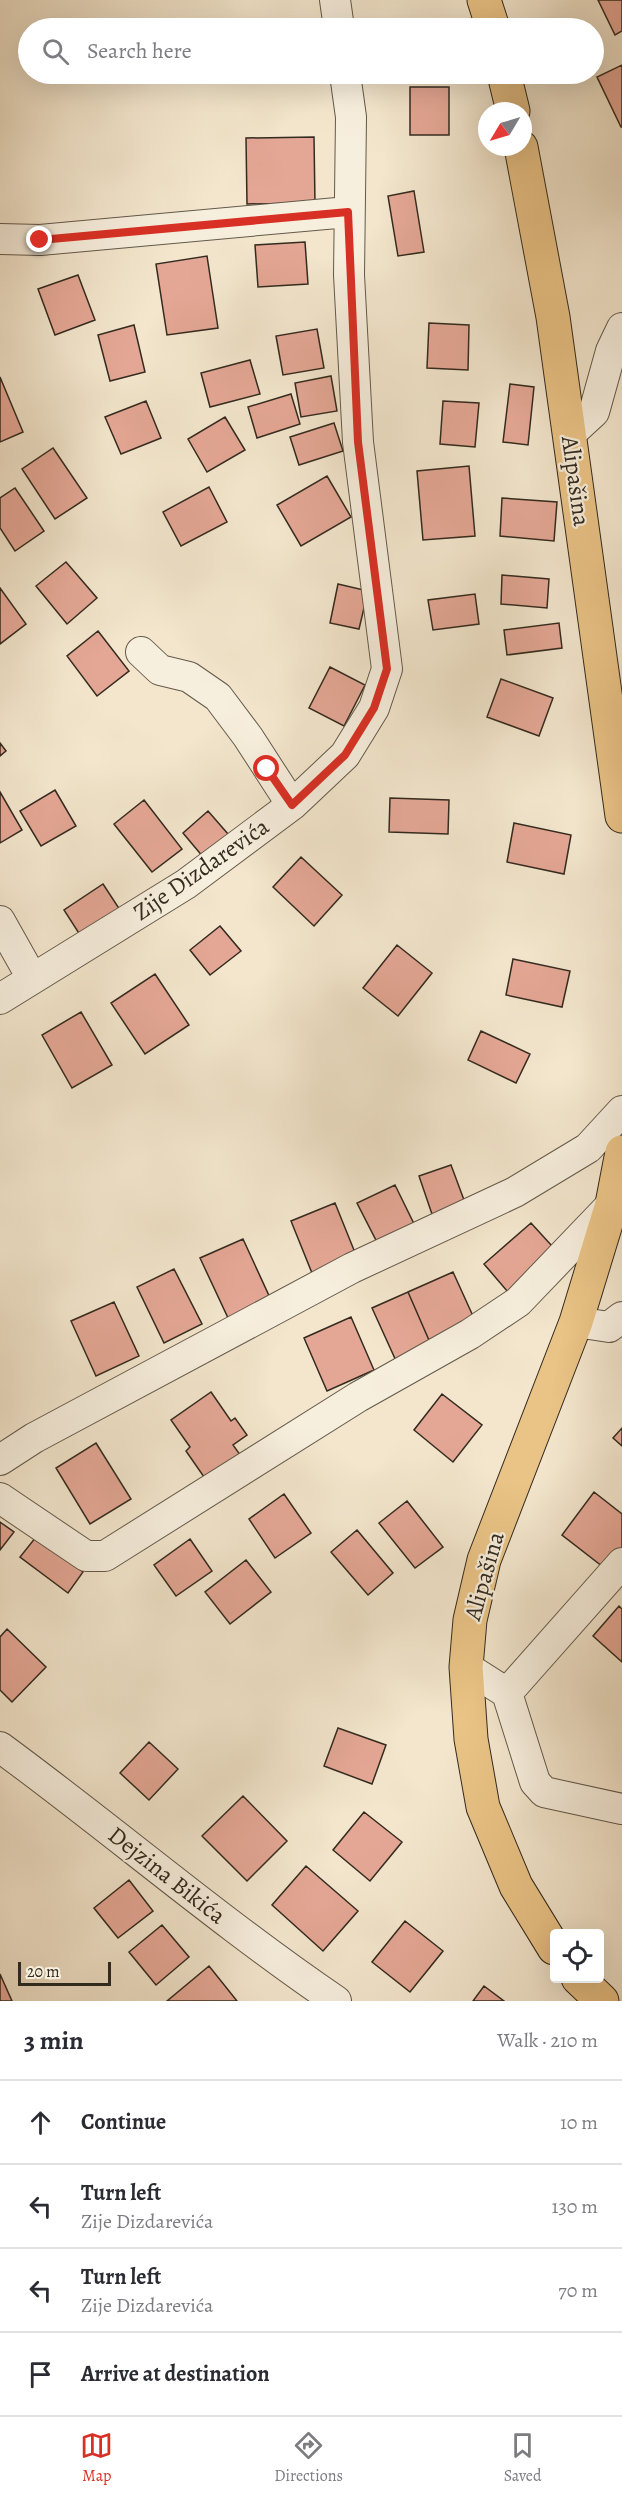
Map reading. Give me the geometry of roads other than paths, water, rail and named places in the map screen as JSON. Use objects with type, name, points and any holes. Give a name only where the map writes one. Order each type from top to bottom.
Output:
[{"type":"main road","points":[[484,0],[490,18]]},
{"type":"main road","points":[[506,84],[511,102]]},
{"type":"main road","name":"Alipašina","points":[[523,156],[553,317],[622,816]]},
{"type":"main road","name":"Alipašina","points":[[550,1940],[516,1886],[483,1806],[471,1739],[465,1667],[470,1620],[484,1560],[576,1322],[618,1178]]},
{"type":"main road","points":[[583,1983],[602,2001]]},
{"type":"street","points":[[335,0],[338,18]]},
{"type":"street","name":"Zije Dizdarevića","points":[[0,999],[186,884],[292,805],[345,755],[374,708],[387,669],[358,442],[348,212],[351,117],[346,84]]},
{"type":"street","points":[[0,239],[40,240],[348,212]]},
{"type":"street","points":[[569,435],[594,412],[611,351],[622,328]]},
{"type":"street","points":[[141,652],[160,670],[189,677],[218,697],[249,737],[292,805]]},
{"type":"street","points":[[0,921],[32,978]]},
{"type":"street","points":[[0,1460],[34,1438],[352,1268],[515,1192],[588,1148],[622,1111]]},
{"type":"street","name":"Alipašina","points":[[0,1498],[86,1556],[105,1556],[358,1397],[470,1334],[518,1302],[618,1178]]},
{"type":"street","points":[[576,1322],[609,1327],[622,1317]]},
{"type":"street","points":[[507,1693],[622,1563]]},
{"type":"street","points":[[465,1667],[507,1693],[535,1782],[544,1792],[622,1809]]},
{"type":"street","name":"Dejzina Bikića","points":[[0,1747],[93,1815],[233,1927],[336,2001]]}]
